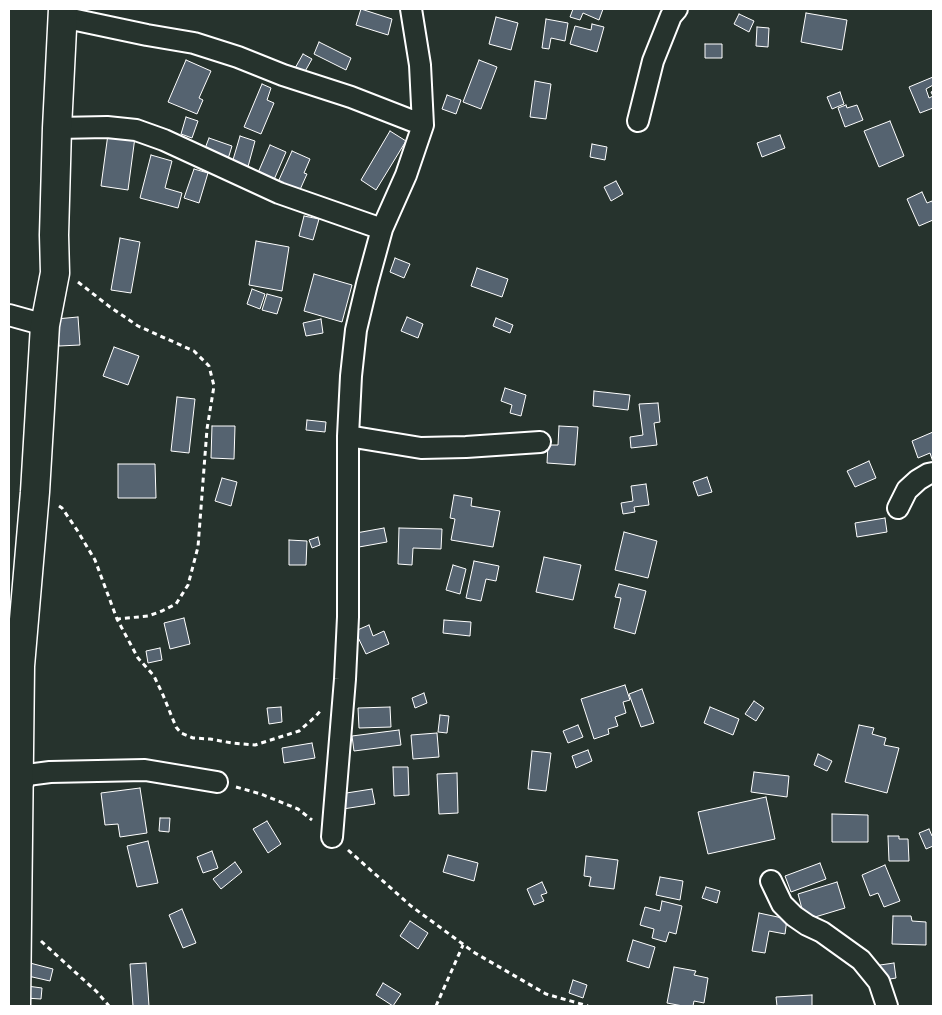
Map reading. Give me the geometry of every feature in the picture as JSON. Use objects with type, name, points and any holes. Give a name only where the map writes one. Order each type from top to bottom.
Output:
[{"type":"street","points":[[332,837],[345,679],[348,617],[348,436],[351,376],[356,330],[382,229],[406,175],[423,125],[420,65],[411,9]]},
{"type":"street","points":[[638,121],[653,61],[671,16],[677,9]]},
{"type":"street","points":[[16,1006],[12,955],[16,919],[18,791],[14,672],[35,492],[45,325],[55,273],[56,128],[62,13],[147,35],[194,43],[350,97],[423,125]]},
{"type":"street","points":[[56,128],[107,127],[136,130],[164,140],[279,193],[382,229]]},
{"type":"street","points":[[9,315],[45,325]]},
{"type":"street","points":[[348,436],[421,448],[540,442]]},
{"type":"street","points":[[898,508],[907,490],[918,480],[933,473]]},
{"type":"street","points":[[18,791],[27,775],[50,772],[145,770],[217,782]]},
{"type":"street","points":[[771,882],[782,904],[794,916],[822,932],[861,960],[879,982],[887,1006]]},
{"type":"path","points":[[55,273],[64,273],[138,326],[194,351],[209,366],[214,386],[208,429],[198,547],[188,585],[176,604],[162,611],[148,616],[117,619]]},
{"type":"path","points":[[35,492],[45,495],[62,508],[77,530],[95,560],[117,619],[138,658],[154,676],[176,727],[181,732],[192,738],[255,745],[299,731],[315,718],[345,679]]},
{"type":"path","points":[[217,782],[261,794],[298,809],[411,906],[475,954],[546,994],[588,1006]]},
{"type":"path","points":[[16,919],[97,992],[109,1006]]},
{"type":"path","points":[[436,1006],[464,945]]},
{"type":"building","points":[[361,9],[392,19],[388,35],[356,25]]},
{"type":"building","points":[[573,9],[603,9],[599,20],[583,13],[580,20],[570,17]]},
{"type":"building","points":[[806,13],[847,20],[842,50],[801,42]]},
{"type":"building","points":[[739,14],[754,21],[749,32],[734,24]]},
{"type":"building","points":[[496,17],[518,23],[511,50],[489,44]]},
{"type":"building","points":[[546,19],[568,23],[565,41],[551,38],[549,49],[542,48]]},
{"type":"building","points":[[592,24],[604,27],[597,52],[570,44],[575,26],[591,30]]},
{"type":"building","points":[[757,27],[769,28],[768,47],[756,46]]},
{"type":"building","points":[[319,42],[351,58],[346,70],[314,54]]},
{"type":"building","points":[[705,44],[722,44],[722,58],[705,58]]},
{"type":"building","points":[[303,54],[312,59],[303,75],[294,70]]},
{"type":"building","points":[[186,60],[211,71],[199,98],[203,100],[197,114],[168,102]]},
{"type":"building","points":[[479,60],[497,67],[481,109],[463,102]]},
{"type":"building","points":[[933,77],[933,85],[926,89],[929,98],[933,96],[933,108],[920,113],[909,87]]},
{"type":"building","points":[[535,81],[551,84],[546,119],[530,117]]},
{"type":"building","points":[[262,84],[271,88],[267,100],[274,103],[261,134],[244,127]]},
{"type":"building","points":[[840,92],[844,104],[832,109],[827,97]]},
{"type":"building","points":[[447,95],[461,100],[456,114],[442,109]]},
{"type":"building","points":[[846,105],[847,108],[857,105],[863,120],[845,127],[838,108]]},
{"type":"building","points":[[186,117],[198,121],[192,138],[181,134]]},
{"type":"building","points":[[890,121],[904,156],[879,167],[864,131]]},
{"type":"building","points":[[390,131],[406,141],[376,190],[361,180]]},
{"type":"building","points":[[108,134],[135,137],[128,190],[101,186]]},
{"type":"building","points":[[780,135],[785,148],[762,157],[757,143]]},
{"type":"building","points":[[240,136],[255,141],[246,174],[230,170]]},
{"type":"building","points":[[209,138],[232,146],[228,159],[204,151]]},
{"type":"building","points":[[592,144],[607,147],[605,160],[590,157]]},
{"type":"building","points":[[270,145],[286,152],[273,182],[257,175]]},
{"type":"building","points":[[292,151],[310,159],[304,173],[307,174],[299,192],[278,182]]},
{"type":"building","points":[[151,155],[172,161],[165,188],[182,193],[178,208],[140,198]]},
{"type":"building","points":[[194,169],[208,173],[199,203],[184,198]]},
{"type":"building","points":[[616,181],[623,194],[611,201],[604,187]]},
{"type":"building","points":[[922,192],[927,203],[932,201],[933,220],[919,226],[907,199]]},
{"type":"building","points":[[304,216],[319,219],[313,240],[299,236]]},
{"type":"building","points":[[120,238],[140,242],[131,293],[111,290]]},
{"type":"building","points":[[256,241],[289,247],[282,291],[249,285]]},
{"type":"building","points":[[395,258],[410,264],[404,278],[390,272]]},
{"type":"building","points":[[477,268],[508,279],[502,297],[471,286]]},
{"type":"building","points":[[314,274],[352,285],[342,322],[304,311]]},
{"type":"building","points":[[252,289],[265,294],[260,309],[247,304]]},
{"type":"building","points":[[267,294],[282,298],[277,314],[262,310]]},
{"type":"building","points":[[78,317],[80,345],[59,346],[56,319]]},
{"type":"building","points":[[407,317],[423,324],[418,338],[401,331]]},
{"type":"building","points":[[496,318],[513,325],[510,333],[493,326]]},
{"type":"building","points":[[321,319],[323,333],[306,336],[303,323]]},
{"type":"building","points":[[114,347],[139,356],[128,385],[103,376]]},
{"type":"building","points":[[505,388],[526,395],[521,416],[510,413],[512,405],[501,401]]},
{"type":"building","points":[[594,391],[630,395],[628,410],[593,406]]},
{"type":"building","points":[[177,397],[195,399],[189,453],[171,451]]},
{"type":"building","points":[[658,403],[660,422],[654,423],[657,445],[631,448],[630,437],[643,435],[639,404]]},
{"type":"building","points":[[307,420],[326,422],[325,432],[306,430]]},
{"type":"building","points":[[212,426],[235,426],[234,459],[211,458]]},
{"type":"building","points":[[559,426],[578,427],[575,465],[547,463],[548,445],[558,445]]},
{"type":"building","points":[[933,432],[933,462],[930,453],[918,458],[912,441]]},
{"type":"building","points":[[869,461],[876,478],[855,487],[847,471]]},
{"type":"building","points":[[118,464],[155,464],[156,498],[118,498]]},
{"type":"building","points":[[707,477],[712,492],[698,496],[693,482]]},
{"type":"building","points":[[222,478],[237,482],[231,506],[215,501]]},
{"type":"building","points":[[646,484],[649,505],[634,507],[635,512],[623,514],[621,503],[633,501],[631,486]]},
{"type":"building","points":[[454,495],[472,498],[471,506],[500,511],[493,547],[451,540],[455,519],[450,518]]},
{"type":"building","points":[[885,518],[887,532],[857,537],[855,523]]},
{"type":"building","points":[[384,528],[387,542],[359,547],[356,533]]},
{"type":"building","points":[[399,528],[442,529],[441,549],[413,548],[412,565],[398,564]]},
{"type":"building","points":[[624,532],[657,541],[648,578],[615,570]]},
{"type":"building","points":[[318,537],[320,545],[312,548],[309,540]]},
{"type":"building","points":[[289,540],[307,541],[306,565],[289,565]]},
{"type":"building","points":[[544,557],[581,565],[573,600],[536,592]]},
{"type":"building","points":[[474,561],[499,566],[496,581],[486,579],[481,601],[466,598]]},
{"type":"building","points":[[453,565],[466,569],[460,594],[446,590]]},
{"type":"building","points":[[619,584],[646,591],[635,634],[614,628],[621,598],[615,597]]},
{"type":"building","points":[[184,618],[190,644],[170,649],[164,623]]},
{"type":"building","points":[[444,620],[471,622],[470,636],[443,633]]},
{"type":"building","points":[[369,625],[373,636],[384,631],[389,644],[366,654],[355,631]]},
{"type":"building","points":[[160,648],[162,660],[148,663],[146,651]]},
{"type":"building","points":[[625,685],[630,700],[623,702],[626,713],[615,717],[618,726],[608,729],[609,734],[594,739],[581,699]]},
{"type":"building","points":[[642,689],[654,723],[641,727],[629,694]]},
{"type":"building","points":[[424,693],[427,703],[415,708],[412,698]]},
{"type":"building","points":[[754,701],[764,708],[756,721],[745,714]]},
{"type":"building","points":[[281,707],[282,722],[269,724],[267,708]]},
{"type":"building","points":[[390,707],[391,727],[359,728],[358,708]]},
{"type":"building","points":[[710,707],[739,719],[733,735],[704,723]]},
{"type":"building","points":[[440,715],[449,716],[447,733],[438,732]]},
{"type":"building","points":[[578,725],[583,737],[568,743],[563,731]]},
{"type":"building","points":[[859,725],[874,728],[872,734],[886,738],[884,745],[899,748],[887,793],[845,782]]},
{"type":"building","points":[[399,730],[401,745],[354,751],[352,736]]},
{"type":"building","points":[[437,733],[439,757],[413,759],[411,735]]},
{"type":"building","points":[[312,743],[315,758],[284,763],[282,748]]},
{"type":"building","points":[[588,750],[592,761],[576,768],[572,756]]},
{"type":"building","points":[[532,751],[551,753],[546,791],[528,789]]},
{"type":"building","points":[[818,754],[832,761],[827,771],[814,765]]},
{"type":"building","points":[[393,767],[408,767],[409,795],[394,796]]},
{"type":"building","points":[[754,772],[789,776],[787,797],[751,792]]},
{"type":"building","points":[[457,773],[458,813],[439,814],[437,774]]},
{"type":"building","points":[[140,788],[147,833],[120,837],[118,824],[105,825],[101,793]]},
{"type":"building","points":[[372,789],[375,804],[343,809],[340,794]]},
{"type":"building","points":[[766,797],[775,839],[708,854],[698,812]]},
{"type":"building","points":[[832,814],[868,815],[868,842],[832,842]]},
{"type":"building","points":[[160,818],[170,818],[169,832],[159,831]]},
{"type":"building","points":[[267,821],[281,844],[268,853],[253,829]]},
{"type":"building","points":[[929,829],[933,835],[933,846],[926,849],[919,833]]},
{"type":"building","points":[[888,836],[899,836],[899,839],[908,839],[909,861],[889,861]]},
{"type":"building","points":[[148,841],[158,883],[137,887],[127,846]]},
{"type":"building","points":[[212,851],[218,868],[203,873],[197,857]]},
{"type":"building","points":[[448,855],[478,863],[474,881],[443,872]]},
{"type":"building","points":[[586,856],[618,860],[614,889],[589,886],[591,877],[584,876]]},
{"type":"building","points":[[235,862],[242,872],[221,889],[213,879]]},
{"type":"building","points":[[820,863],[826,879],[791,892],[785,876]]},
{"type":"building","points":[[885,865],[900,901],[884,907],[878,893],[870,896],[862,875]]},
{"type":"building","points":[[660,877],[683,881],[680,900],[656,895]]},
{"type":"building","points":[[542,882],[547,893],[541,895],[544,901],[534,905],[527,889]]},
{"type":"building","points":[[837,882],[845,908],[805,920],[798,894]]},
{"type":"building","points":[[706,887],[720,891],[717,903],[702,898]]},
{"type":"building","points":[[662,901],[682,906],[676,934],[669,932],[666,942],[652,938],[654,929],[640,925],[645,907],[660,911]]},
{"type":"building","points":[[182,909],[196,943],[183,948],[169,915]]},
{"type":"building","points":[[759,913],[787,919],[785,934],[769,931],[765,953],[752,951]]},
{"type":"building","points":[[893,916],[911,916],[912,921],[926,922],[926,945],[892,944]]},
{"type":"building","points":[[410,921],[428,933],[418,949],[400,936]]},
{"type":"building","points":[[633,940],[655,947],[649,968],[627,961]]},
{"type":"building","points":[[30,963],[53,969],[50,981],[28,976]]},
{"type":"building","points":[[146,963],[149,1006],[133,1006],[130,964]]},
{"type":"building","points":[[894,963],[896,978],[890,979],[891,985],[883,986],[880,965]]},
{"type":"building","points":[[674,967],[696,971],[694,975],[708,978],[704,1003],[694,1001],[693,1006],[683,1006],[667,1003]]},
{"type":"building","points":[[573,980],[587,985],[583,998],[569,993]]},
{"type":"building","points":[[383,983],[401,994],[393,1006],[376,995]]},
{"type":"building","points":[[27,986],[42,988],[41,999],[25,998]]},
{"type":"building","points":[[812,995],[812,1006],[777,1006],[776,997]]}]
